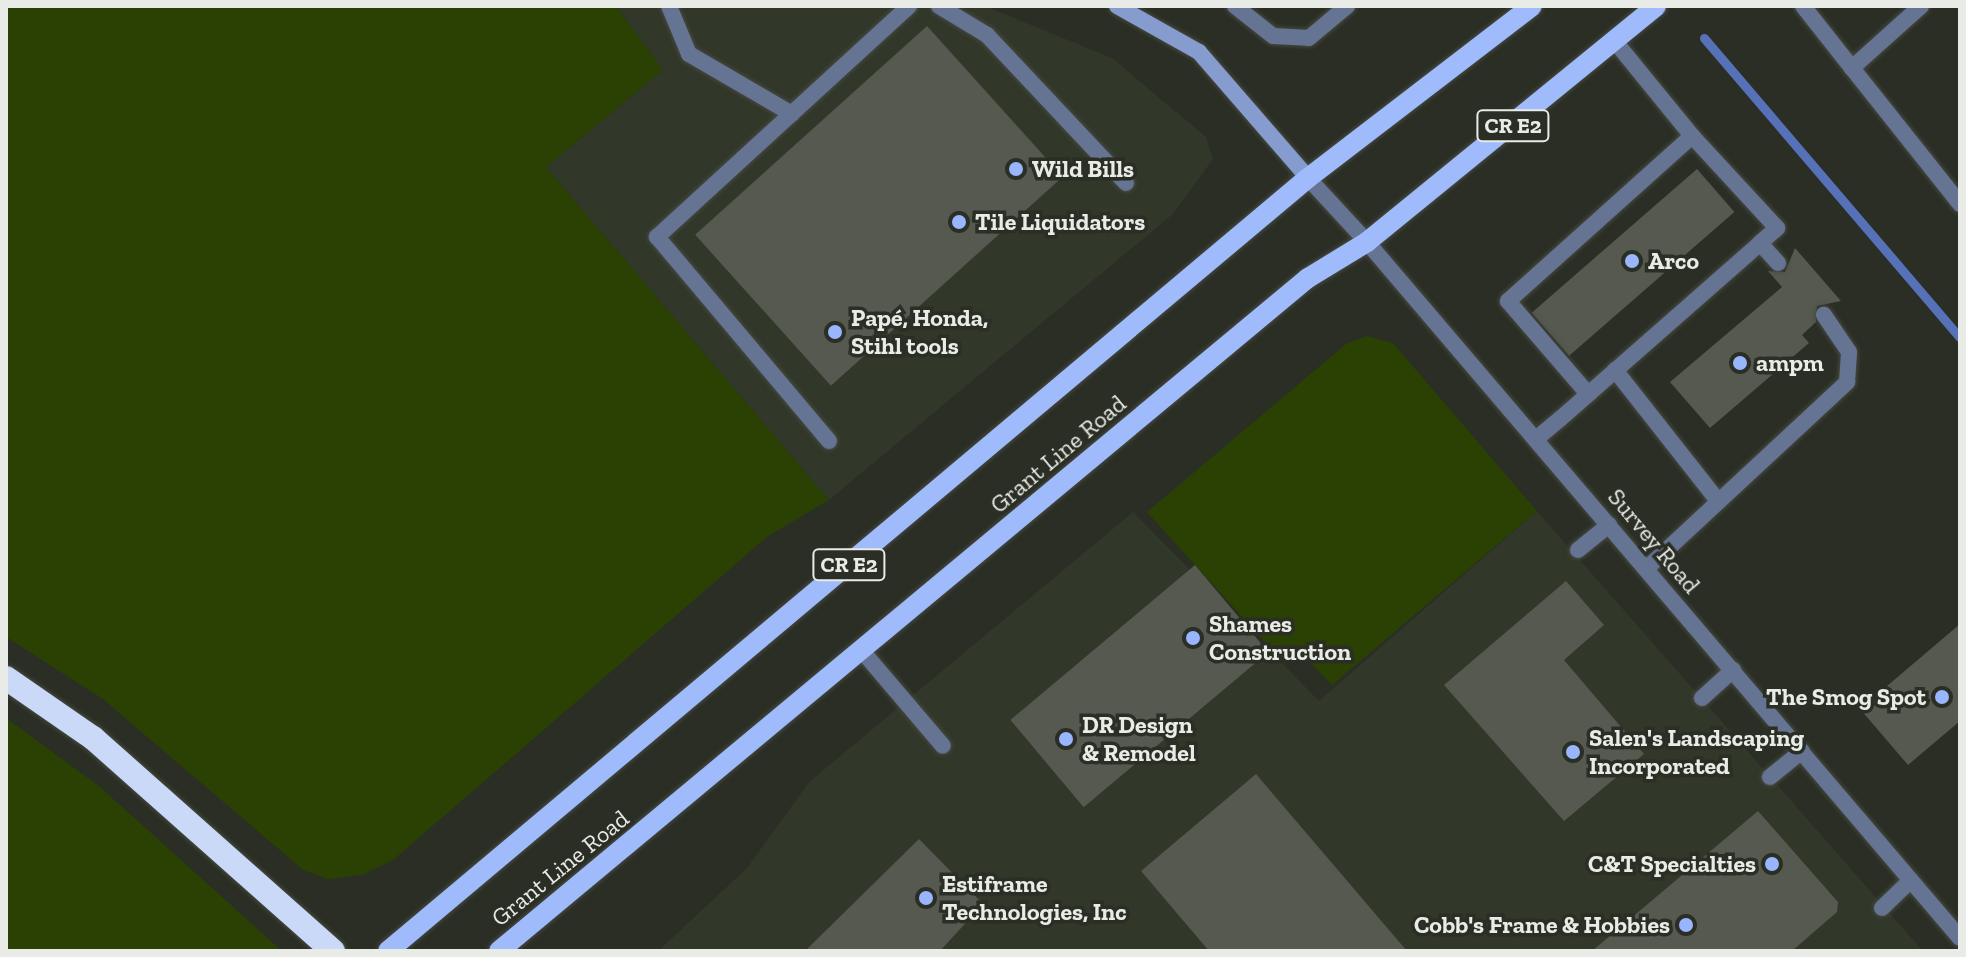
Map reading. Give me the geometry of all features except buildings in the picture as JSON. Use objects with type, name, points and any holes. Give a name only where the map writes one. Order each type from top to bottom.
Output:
[{"type":"highway","points":[[6,678],[93,738],[333,951]]},
{"type":"main road","points":[[1117,6],[1199,52],[1308,178]]},
{"type":"main road","name":"Grant Line Road","points":[[388,951],[1308,178],[1532,6]]},
{"type":"main road","name":"Grant Line Road","points":[[499,951],[863,652],[1308,278],[1367,242],[1617,44],[1656,6]]},
{"type":"street","points":[[669,6],[689,54],[792,114]]},
{"type":"street","points":[[829,441],[657,237],[909,6]]},
{"type":"street","points":[[939,6],[987,35],[1126,183]]},
{"type":"street","points":[[1235,6],[1273,36],[1309,38],[1347,6]]},
{"type":"street","points":[[1803,6],[1960,204]]},
{"type":"street","points":[[1852,68],[1921,6]]},
{"type":"street","points":[[1536,439],[1777,228],[1692,136],[1617,44]]},
{"type":"street","points":[[1588,394],[1508,301],[1692,136]]},
{"type":"street","name":"Survey Road","points":[[1308,178],[1367,242],[1957,930]]},
{"type":"street","points":[[1760,243],[1778,263]]},
{"type":"street","points":[[1646,569],[1847,382],[1849,352],[1824,315]]},
{"type":"street","points":[[1615,370],[1718,501]]},
{"type":"street","points":[[1578,550],[1609,525]]},
{"type":"street","points":[[863,652],[943,746]]},
{"type":"street","points":[[1702,698],[1733,670]]},
{"type":"street","points":[[1770,777],[1802,751]]},
{"type":"street","points":[[1882,908],[1911,880]]},
{"type":"shaded area","points":[[616,6],[985,6],[1112,58],[1206,137],[1213,159],[1173,214],[829,500],[546,167],[663,70]]},
{"type":"shaded area","points":[[1537,511],[1923,951],[658,951],[747,868],[809,782],[1133,512],[1319,701]]},
{"type":"green space","points":[[6,6],[616,6],[663,70],[546,167],[829,500],[767,537],[393,860],[362,875],[328,879],[303,870],[103,699],[6,637]]},
{"type":"green space","points":[[1366,336],[1393,343],[1537,511],[1332,685],[1303,655],[1285,664],[1147,512],[1346,344]]},
{"type":"green space","points":[[6,718],[99,786],[282,951],[6,951]]},
{"type":"waterway","points":[[1704,38],[1960,338]]},
{"type":"place","name":"Wild Bills","points":[[1016,169]]},
{"type":"place","name":"Tile Liquidators","points":[[959,222]]},
{"type":"place","name":"Arco","points":[[1632,261]]},
{"type":"place","name":"Papé, Honda, Stihl tools","points":[[835,332]]},
{"type":"place","name":"ampm","points":[[1740,363]]},
{"type":"place","name":"Shames Construction","points":[[1193,638]]},
{"type":"place","name":"The Smog Spot","points":[[1942,697]]},
{"type":"place","name":"DR Design & Remodel","points":[[1066,739]]},
{"type":"place","name":"Salen's Landscaping Incorporated","points":[[1573,752]]},
{"type":"place","name":"C&T Specialties","points":[[1772,864]]},
{"type":"place","name":"Estiframe Technologies, Inc","points":[[926,898]]},
{"type":"place","name":"Cobb's Frame & Hobbies","points":[[1686,925]]}]
